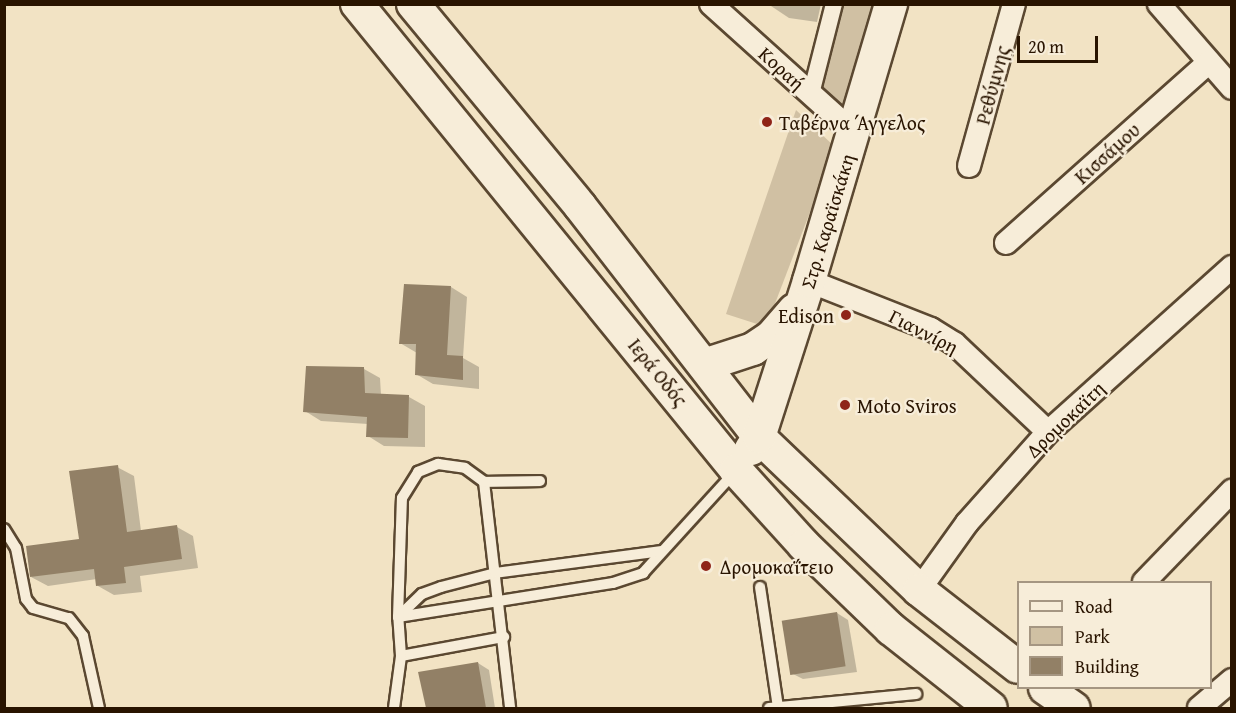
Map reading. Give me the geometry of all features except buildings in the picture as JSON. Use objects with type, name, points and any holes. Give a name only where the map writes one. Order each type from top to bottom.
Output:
[{"type":"main road","name":"Ιερά Οδός","points":[[357,4],[736,470],[804,545],[891,629],[991,708]]},
{"type":"main road","name":"Ιερά Οδός","points":[[412,4],[580,206],[759,437],[919,590],[1017,666]]},
{"type":"main road","name":"Στρ. Καραϊσκάκη","points":[[736,470],[759,437],[809,281],[891,4]]},
{"type":"main road","points":[[704,365],[732,359],[771,337],[787,321],[809,281]]},
{"type":"main road","points":[[1048,689],[1074,708]]},
{"type":"street","name":"Κοραή","points":[[711,4],[853,132]]},
{"type":"street","points":[[811,94],[834,4]]},
{"type":"street","name":"Ρεθύμνης","points":[[969,166],[1014,4]]},
{"type":"street","points":[[1159,4],[1223,72]]},
{"type":"street","name":"Κισσάμου","points":[[1006,243],[1223,72]]},
{"type":"street","name":"Δρομοκαϊτη","points":[[919,590],[967,523],[1048,432],[1232,267]]},
{"type":"street","name":"Γιαννίρη","points":[[809,281],[931,329],[955,344],[1048,432]]},
{"type":"street","points":[[1145,581],[1232,491]]},
{"type":"street","points":[[1200,708],[1232,680]]},
{"type":"lane","points":[[394,708],[401,656],[398,617],[402,498],[418,472],[438,464],[465,468],[484,482],[540,481]]},
{"type":"lane","points":[[398,617],[613,583],[643,573],[736,470]]},
{"type":"lane","points":[[484,482],[504,637],[510,708]]},
{"type":"lane","points":[[4,529],[16,548],[26,599],[33,608],[69,618],[83,636],[99,708]]},
{"type":"lane","points":[[398,617],[422,594],[495,573],[662,551]]},
{"type":"lane","points":[[760,587],[774,708],[915,694]]},
{"type":"lane","points":[[401,656],[504,637]]},
{"type":"green space","points":[[838,5],[878,5],[845,121],[814,93]]},
{"type":"green space","points":[[796,110],[835,147],[766,327],[726,314]]},
{"type":"place","name":"Ταβέρνα Άγγελος","points":[[767,122]]},
{"type":"place","name":"Edison","points":[[846,315]]},
{"type":"place","name":"Moto Sviros","points":[[845,405]]},
{"type":"place","name":"Δρομοκαΐτειο","points":[[706,566]]}]
